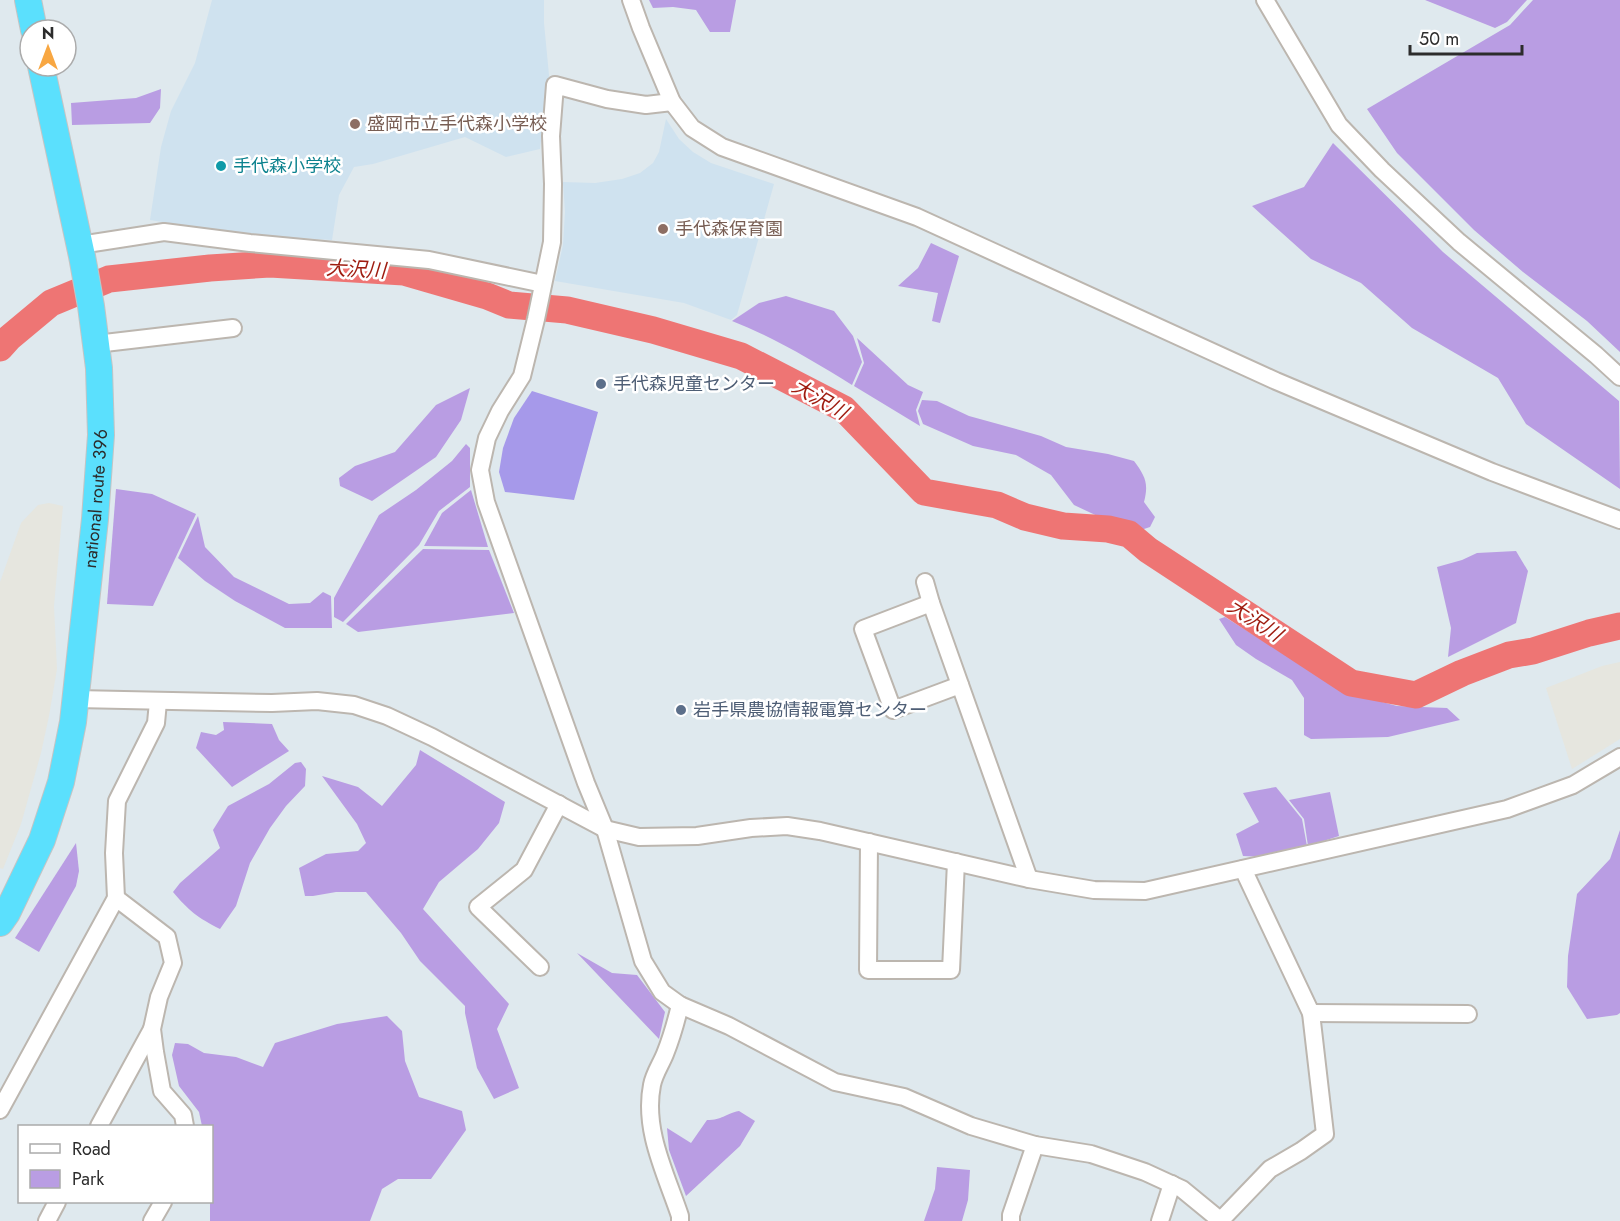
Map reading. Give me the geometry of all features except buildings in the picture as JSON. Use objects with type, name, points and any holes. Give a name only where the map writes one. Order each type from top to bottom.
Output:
[{"type":"highway","points":[[28,0],[32,18]]},
{"type":"highway","name":"national route 396","points":[[0,923],[8,913],[42,840],[61,782],[76,699],[95,519],[101,435],[99,368],[91,306],[45,78]]},
{"type":"street","points":[[632,0],[641,28],[672,102],[692,128],[722,147],[917,217],[1280,383],[1492,472],[1620,520]]},
{"type":"street","points":[[1265,0],[1339,125],[1382,170],[1459,242],[1620,377]]},
{"type":"street","points":[[672,102],[646,105],[607,99],[555,86],[551,136],[552,242],[522,376],[500,411],[487,438],[480,470],[486,502],[586,783],[605,829],[643,962],[662,992],[680,1005],[729,1026],[835,1082],[904,1097],[971,1126],[1035,1145],[1091,1154],[1145,1172],[1182,1189],[1221,1221],[1270,1169],[1325,1134],[1311,1013],[1243,869]]},
{"type":"street","points":[[81,250],[164,232],[250,243],[429,260],[543,287]]},
{"type":"street","points":[[96,344],[233,328]]},
{"type":"street","points":[[925,582],[1029,879]]},
{"type":"street","points":[[931,603],[863,629],[892,710],[960,685]]},
{"type":"street","points":[[76,699],[272,703],[317,701],[354,705],[387,716],[432,737],[605,829],[639,837],[697,836],[751,828],[787,826],[820,831],[1029,879],[1094,890],[1144,891],[1507,809],[1574,785],[1620,757]]},
{"type":"street","points":[[0,1110],[116,898],[114,852],[117,801],[156,723],[158,702]]},
{"type":"street","points":[[540,967],[478,907],[524,870],[559,804]]},
{"type":"street","points":[[869,842],[868,970],[951,970],[956,862]]},
{"type":"street","points":[[100,1125],[152,1029],[159,997],[173,963],[167,937],[116,898]]},
{"type":"street","points":[[680,1005],[677,1021],[652,1084],[650,1114],[656,1150],[680,1221]]},
{"type":"street","points":[[1311,1013],[1468,1014]]},
{"type":"street","points":[[152,1029],[162,1091],[183,1116],[185,1125]]},
{"type":"street","points":[[1011,1221],[1011,1215],[1035,1145]]},
{"type":"street","points":[[1160,1221],[1172,1184]]},
{"type":"street","points":[[47,1221],[56,1203]]},
{"type":"street","points":[[152,1221],[162,1203]]},
{"type":"shaded area","name":"盛岡市立手代森小学校","points":[[212,0],[544,0],[549,75],[540,149],[506,157],[465,137],[373,164],[354,167],[339,195],[332,240],[238,234],[150,220],[161,147],[171,111],[195,63]]},
{"type":"shaded area","name":"手代森保育園","points":[[666,119],[679,139],[693,152],[711,163],[774,184],[737,315],[731,320],[684,303],[555,281],[563,245],[565,212],[563,182],[595,183],[622,179],[640,173],[653,163],[659,152]]},
{"type":"shaded area","points":[[532,391],[598,412],[574,500],[505,492],[499,472],[503,448],[514,418]]},
{"type":"shaded area","points":[[49,503],[63,506],[54,606],[57,669],[41,753],[21,824],[3,869],[0,868],[0,582],[21,523],[38,505]]},
{"type":"shaded area","points":[[1620,662],[1620,739],[1572,769],[1546,688],[1602,666]]},
{"type":"green space","points":[[649,0],[736,0],[730,32],[710,32],[696,10],[673,7],[653,8]]},
{"type":"green space","points":[[1425,0],[1527,0],[1507,22],[1495,28]]},
{"type":"green space","points":[[1533,0],[1620,0],[1620,352],[1587,321],[1523,272],[1474,230],[1397,153],[1367,109],[1510,25]]},
{"type":"green space","points":[[161,89],[160,108],[150,123],[72,125],[71,103],[136,98]]},
{"type":"green space","points":[[1333,143],[1443,252],[1619,401],[1620,489],[1526,424],[1498,378],[1412,328],[1361,283],[1311,259],[1252,206],[1304,187]]},
{"type":"green space","points":[[931,243],[959,256],[940,323],[932,321],[938,293],[898,286],[918,268]]},
{"type":"green space","points":[[786,296],[834,311],[853,336],[862,362],[852,385],[779,342],[732,321],[759,303]]},
{"type":"green space","points":[[857,338],[908,385],[923,392],[916,410],[920,426],[854,386],[864,363]]},
{"type":"green space","points":[[470,388],[461,420],[436,457],[372,501],[340,486],[339,478],[355,466],[395,452],[436,405]]},
{"type":"green space","points":[[922,400],[937,401],[969,416],[1041,436],[1066,447],[1134,461],[1145,480],[1144,502],[1155,517],[1150,527],[1141,530],[1106,520],[1074,505],[1051,475],[1016,455],[973,446],[923,424],[918,411]]},
{"type":"green space","points":[[466,444],[470,448],[470,487],[439,511],[419,545],[343,622],[334,617],[334,598],[379,515],[416,490],[452,461]]},
{"type":"green space","points":[[116,489],[152,494],[196,514],[153,606],[107,604]]},
{"type":"green space","points":[[471,490],[488,547],[424,546],[442,513]]},
{"type":"green space","points":[[198,516],[205,547],[234,577],[289,604],[310,603],[323,592],[331,596],[332,628],[285,628],[235,601],[205,581],[178,558]]},
{"type":"green space","points":[[423,549],[489,550],[514,613],[358,632],[346,624]]},
{"type":"green space","points":[[1516,551],[1528,571],[1516,623],[1448,657],[1451,628],[1437,567],[1477,553]]},
{"type":"green space","points":[[1225,617],[1345,692],[1397,706],[1447,708],[1460,720],[1388,737],[1311,739],[1304,735],[1304,698],[1292,680],[1236,645],[1219,619]]},
{"type":"green space","points":[[223,722],[272,724],[279,740],[289,751],[232,787],[196,748],[201,732],[216,735],[224,730]]},
{"type":"green space","points":[[420,750],[505,802],[499,823],[478,849],[439,882],[423,909],[509,1004],[497,1029],[519,1088],[494,1099],[477,1068],[465,1006],[420,961],[401,933],[366,892],[336,892],[305,896],[299,868],[326,854],[358,851],[366,843],[357,824],[322,776],[358,787],[382,806],[416,765]]},
{"type":"green space","points":[[301,762],[306,769],[305,786],[270,828],[250,863],[236,906],[220,929],[205,921],[173,892],[220,848],[213,830],[228,806],[269,784],[295,763]]},
{"type":"green space","points":[[1276,787],[1302,819],[1307,846],[1265,857],[1243,856],[1236,834],[1259,822],[1243,793]]},
{"type":"green space","points":[[1330,792],[1339,836],[1308,846],[1304,819],[1289,800]]},
{"type":"green space","points":[[1620,830],[1620,1013],[1587,1019],[1567,987],[1568,956],[1577,894],[1610,859]]},
{"type":"green space","points":[[76,843],[79,871],[76,886],[39,952],[15,938]]},
{"type":"green space","points":[[577,953],[612,973],[637,975],[665,1012],[659,1039]]},
{"type":"green space","points":[[387,1016],[402,1031],[405,1061],[419,1097],[462,1111],[466,1130],[431,1179],[398,1179],[382,1189],[370,1221],[210,1221],[210,1203],[213,1203],[213,1125],[202,1125],[199,1112],[179,1086],[172,1055],[175,1043],[188,1044],[204,1053],[236,1057],[263,1067],[275,1043],[337,1024]]},
{"type":"green space","points":[[739,1111],[755,1121],[740,1146],[686,1196],[669,1150],[667,1128],[691,1143],[707,1120]]},
{"type":"green space","points":[[937,1167],[970,1170],[968,1200],[962,1221],[924,1221],[935,1189]]},
{"type":"waterway","name":"大沢川","points":[[0,348],[51,303],[109,279],[270,264],[404,272],[487,296],[509,305],[567,310],[653,330],[741,356],[844,409],[924,492],[997,505],[1025,517],[1063,526],[1108,529],[1129,534],[1148,550],[1351,683],[1416,695],[1462,673],[1509,655],[1533,651],[1589,633],[1620,626]]},
{"type":"place","name":"盛岡市立手代森小学校","points":[[355,124]]},
{"type":"place","name":"手代森小学校","points":[[221,166]]},
{"type":"place","name":"手代森保育園","points":[[663,229]]},
{"type":"place","name":"手代森児童センター","points":[[601,384]]},
{"type":"place","name":"岩手県農協情報電算センター","points":[[681,710]]}]
